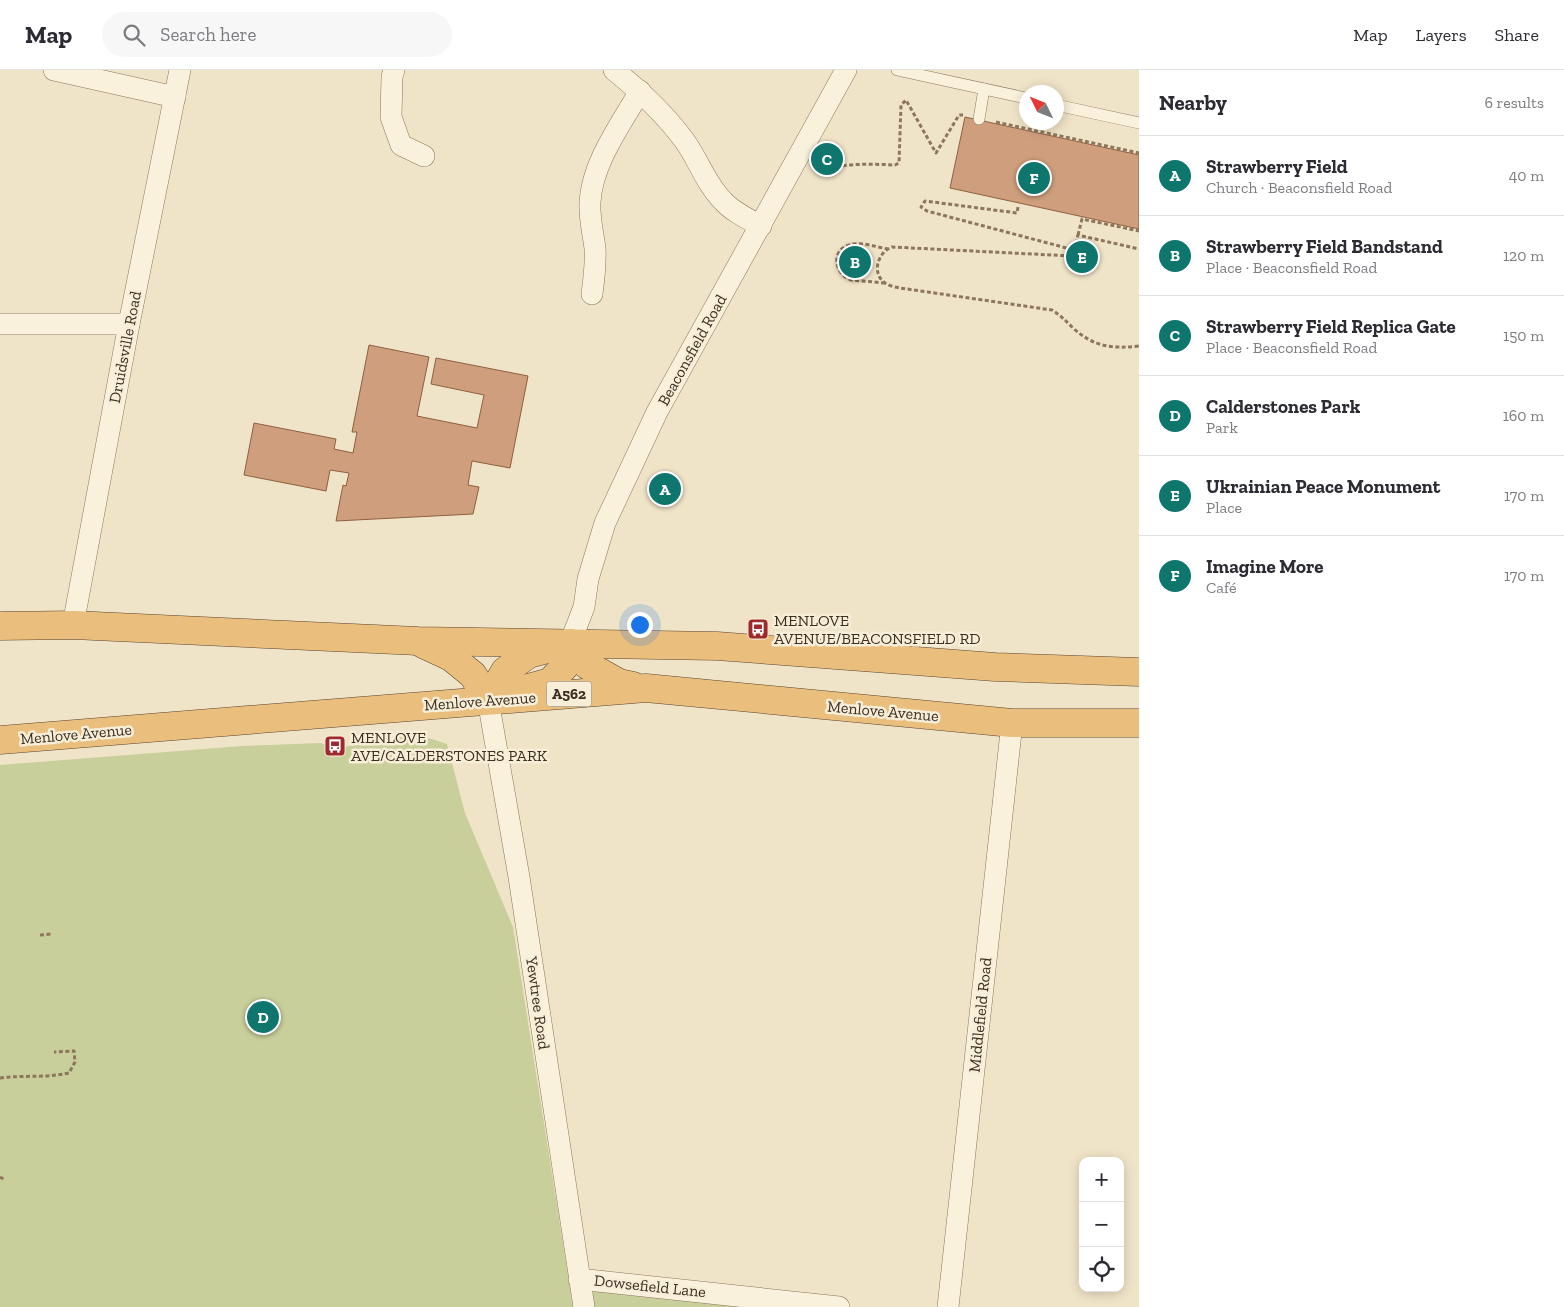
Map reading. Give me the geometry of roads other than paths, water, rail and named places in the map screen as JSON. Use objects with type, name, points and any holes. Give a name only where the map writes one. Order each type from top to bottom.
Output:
[{"type":"highway","points":[[0,626],[73,625],[418,641],[717,646],[995,667],[1139,672]]},
{"type":"highway","points":[[418,641],[451,657],[473,675],[488,700],[505,671],[529,654],[570,643]]},
{"type":"highway","points":[[570,643],[587,665],[619,683],[646,688]]},
{"type":"highway","name":"Menlove Avenue","points":[[0,740],[646,688],[1012,723],[1139,723]]},
{"type":"street","points":[[54,70],[175,98]]},
{"type":"street","name":"Druidsville Road","points":[[73,625],[129,324],[180,70]]},
{"type":"street","points":[[394,70],[392,77],[391,117],[401,145],[424,156]]},
{"type":"street","points":[[614,70],[661,111],[685,141],[722,200],[730,208],[761,226]]},
{"type":"street","name":"Beaconsfield Road","points":[[570,643],[584,607],[588,579],[604,523],[657,412],[846,70]]},
{"type":"street","points":[[592,294],[595,250],[590,203],[595,175],[604,155],[640,91]]},
{"type":"street","points":[[0,324],[129,324]]},
{"type":"street","name":"Yewtree Road","points":[[488,700],[519,877],[584,1307]]},
{"type":"street","name":"Middlefield Road","points":[[948,1307],[1012,723]]},
{"type":"street","name":"Dowsefield Lane","points":[[579,1279],[839,1307]]},
{"type":"lane","points":[[897,70],[1019,96]]},
{"type":"lane","points":[[978,119],[984,89]]},
{"type":"lane","points":[[1064,107],[1139,123]]},
{"type":"place","name":"Strawberry Field Replica Gate","points":[[827,159]]},
{"type":"place","name":"Imagine More","points":[[1034,178]]},
{"type":"place","name":"Ukrainian Peace Monument","points":[[1082,257]]},
{"type":"place","name":"Strawberry Field Bandstand","points":[[855,262]]},
{"type":"place","name":"Strawberry Field","points":[[665,489]]},
{"type":"place","name":"MENLOVE AVENUE/BEACONSFIELD RD","points":[[758,629]]},
{"type":"place","name":"MENLOVE AVE/CALDERSTONES PARK","points":[[335,746]]},
{"type":"place","name":"Calderstones Park","points":[[263,1017]]}]
